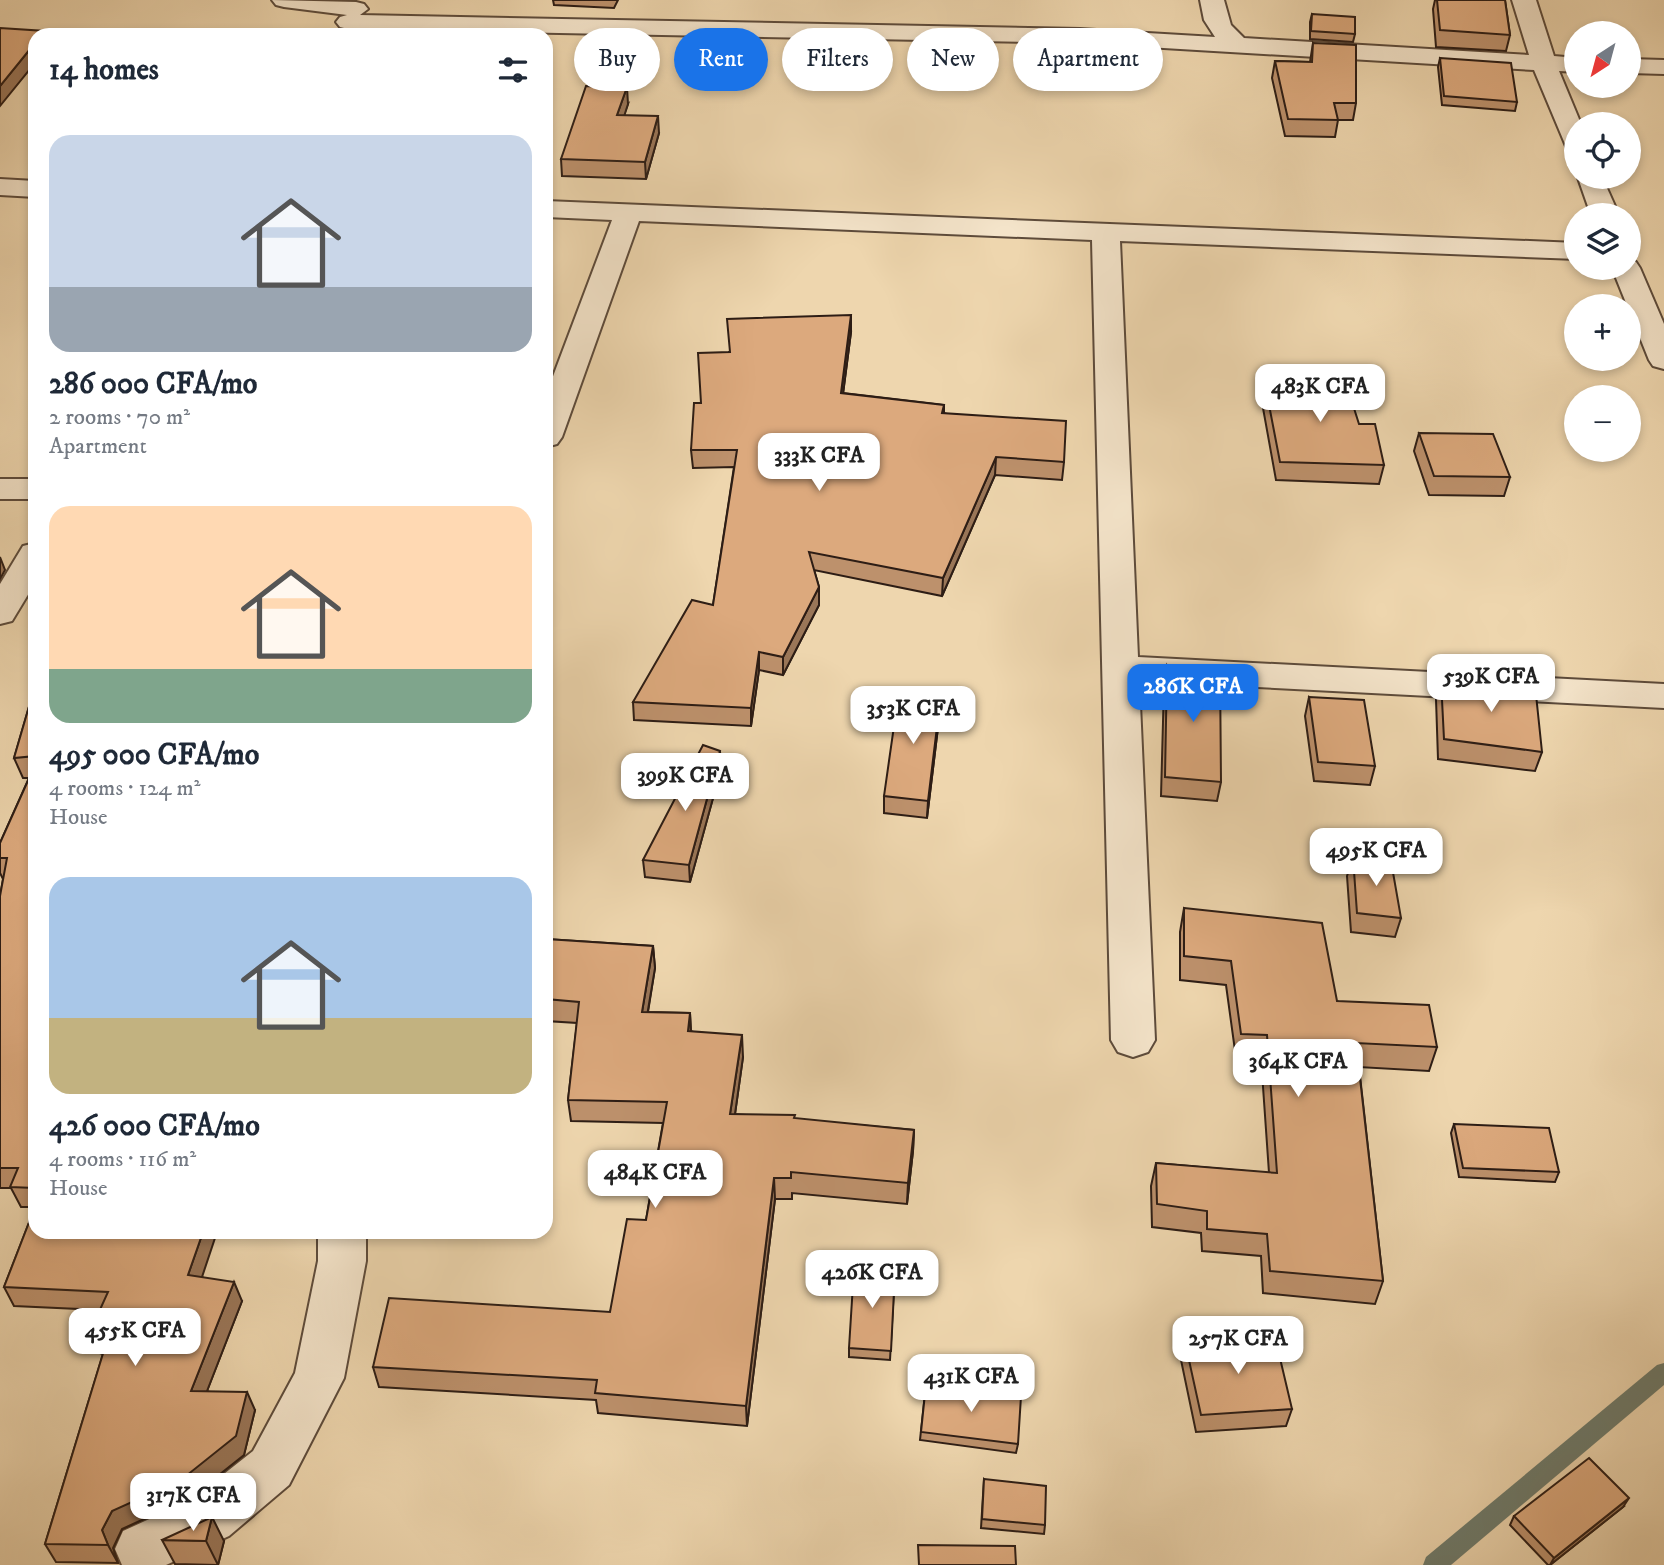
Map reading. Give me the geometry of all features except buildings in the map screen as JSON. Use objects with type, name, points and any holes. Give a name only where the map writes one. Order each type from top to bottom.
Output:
[{"type":"street","points":[[284,0],[351,16],[782,30]]},
{"type":"street","points":[[1212,0],[1213,18],[1223,34],[1236,44]]},
{"type":"street","points":[[1524,0],[1544,64],[1564,113]]},
{"type":"street","points":[[800,28],[802,4]]},
{"type":"street","points":[[893,33],[1080,36],[1564,65]]},
{"type":"street","points":[[1642,66],[1664,67]]},
{"type":"street","points":[[0,187],[28,189]]},
{"type":"street","points":[[553,209],[1564,250]]},
{"type":"street","points":[[553,418],[628,213]]},
{"type":"street","points":[[1105,232],[1133,1040]]},
{"type":"street","points":[[1641,274],[1664,278]]},
{"type":"street","points":[[1631,280],[1664,360]]},
{"type":"street","points":[[0,489],[28,489]]},
{"type":"street","points":[[0,613],[28,566]]},
{"type":"street","points":[[1121,668],[1664,696]]},
{"type":"street","points":[[142,1549],[210,1518],[271,1468],[319,1378],[342,1261],[342,1239]]},
{"type":"waterway","points":[[1434,1565],[1664,1372]]}]
